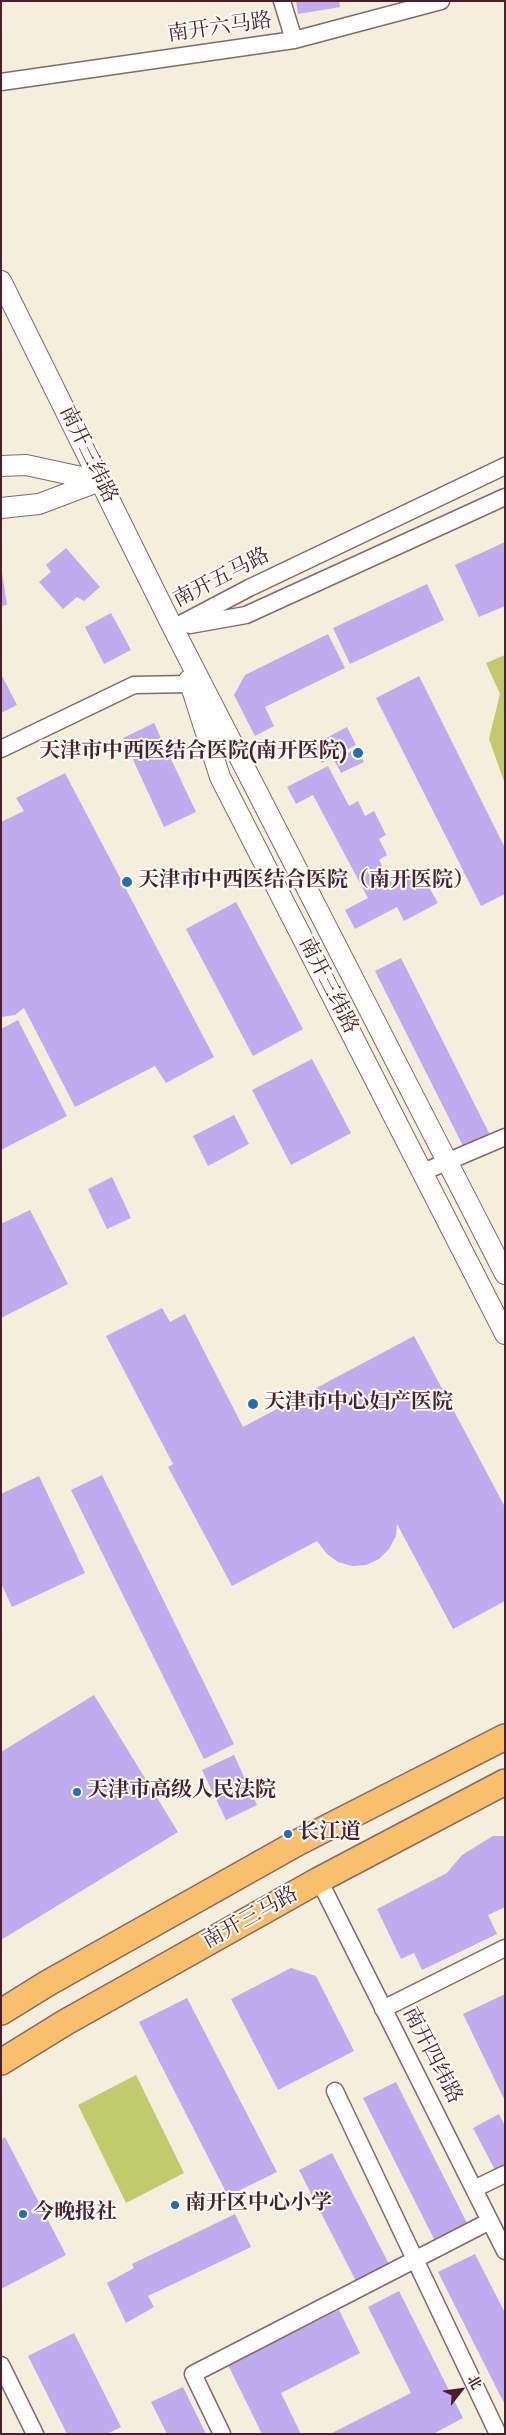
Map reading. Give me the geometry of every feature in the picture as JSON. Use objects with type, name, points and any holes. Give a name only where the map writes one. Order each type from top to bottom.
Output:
[{"type":"main road","name":"南开三马路","points":[[1,2012],[48,1983],[297,1843],[505,1737]]},
{"type":"main road","name":"南开三马路","points":[[1,2062],[66,2022],[319,1880],[505,1782]]},
{"type":"street","points":[[282,1],[294,40]]},
{"type":"street","name":"南开六马路","points":[[1,82],[294,40],[441,1]]},
{"type":"street","name":"南开三纬路","points":[[1,281],[173,628],[505,1274]]},
{"type":"street","points":[[1,466],[26,465],[100,481]]},
{"type":"street","name":"南开五马路","points":[[173,628],[249,588],[505,466]]},
{"type":"street","points":[[1,508],[39,504],[100,481]]},
{"type":"street","name":"南开五马路","points":[[173,628],[246,615],[505,497]]},
{"type":"street","name":"南开三纬路","points":[[173,628],[220,778],[505,1334]]},
{"type":"street","points":[[1,749],[134,685],[190,684]]},
{"type":"street","points":[[423,1172],[505,1137]]},
{"type":"street","name":"南开四纬路","points":[[319,1880],[505,2251]]},
{"type":"street","points":[[383,2009],[505,1948]]},
{"type":"street","points":[[334,2091],[498,2434]]},
{"type":"street","points":[[474,2189],[505,2174]]},
{"type":"street","points":[[222,2434],[193,2374],[490,2222]]},
{"type":"street","points":[[1,2365],[35,2434]]},
{"type":"green space","points":[[505,655],[505,784],[489,739],[500,694],[486,663]]},
{"type":"green space","points":[[136,2075],[184,2173],[126,2203],[78,2105]]},
{"type":"building","points":[[296,1],[339,1],[340,7],[298,14]]},
{"type":"building","points":[[505,542],[505,606],[479,617],[455,565]]},
{"type":"building","points":[[66,548],[100,587],[84,601],[77,597],[63,609],[39,582],[51,572],[46,565]]},
{"type":"building","points":[[1,566],[7,605],[1,606]]},
{"type":"building","points":[[427,584],[444,620],[350,664],[333,628]]},
{"type":"building","points":[[111,613],[131,650],[104,664],[85,627]]},
{"type":"building","points":[[328,634],[345,668],[265,707],[274,726],[255,736],[234,695],[245,675]]},
{"type":"building","points":[[1,674],[17,705],[1,713]]},
{"type":"building","points":[[419,676],[505,848],[505,894],[481,906],[376,698]]},
{"type":"building","points":[[154,723],[196,812],[164,827],[123,738]]},
{"type":"building","points":[[347,727],[356,745],[322,763],[313,745]]},
{"type":"building","points":[[357,748],[364,762],[341,773],[334,760]]},
{"type":"building","points":[[328,766],[349,806],[358,801],[365,816],[374,811],[386,835],[379,839],[387,855],[379,860],[392,884],[419,870],[438,903],[404,921],[397,907],[355,929],[345,910],[368,898],[313,795],[296,804],[287,787]]},
{"type":"building","points":[[65,773],[214,1057],[166,1083],[155,1066],[75,1107],[24,1008],[15,1015],[1,1017],[1,822],[24,811],[16,798]]},
{"type":"building","points":[[236,902],[303,1029],[253,1056],[186,929]]},
{"type":"building","points":[[401,958],[490,1135],[464,1148],[375,971]]},
{"type":"building","points":[[18,1020],[67,1116],[1,1150],[1,1029]]},
{"type":"building","points":[[312,1059],[351,1133],[291,1165],[252,1090]]},
{"type":"building","points":[[234,1115],[249,1144],[208,1166],[193,1136]]},
{"type":"building","points":[[112,1177],[131,1218],[107,1229],[88,1189]]},
{"type":"building","points":[[30,1210],[68,1284],[1,1318],[1,1224]]},
{"type":"building","points":[[162,1308],[170,1322],[185,1314],[243,1427],[414,1336],[505,1507],[505,1601],[453,1629],[397,1524],[396,1536],[389,1549],[379,1559],[366,1565],[352,1566],[338,1562],[327,1554],[317,1541],[232,1586],[168,1467],[173,1464],[106,1336]]},
{"type":"building","points":[[102,1475],[234,1744],[204,1759],[71,1490]]},
{"type":"building","points":[[39,1476],[85,1573],[12,1607],[1,1583],[1,1494]]},
{"type":"building","name":"天津市高级人民法院","points":[[94,1695],[178,1832],[1,1940],[1,1752]]},
{"type":"building","points":[[234,1755],[257,1805],[226,1820],[202,1770]]},
{"type":"building","points":[[493,1836],[505,1836],[505,1907],[488,1915],[497,1934],[422,1970],[414,1953],[401,1959],[377,1909],[447,1873],[462,1855]]},
{"type":"building","points":[[291,1968],[316,1976],[354,2051],[278,2090],[231,1999]]},
{"type":"building","points":[[505,1994],[505,2101],[463,2014]]},
{"type":"building","points":[[187,1998],[277,2172],[228,2196],[139,2022]]},
{"type":"building","points":[[396,2082],[469,2227],[436,2243],[363,2098]]},
{"type":"building","points":[[499,2114],[505,2126],[505,2168],[496,2172],[473,2128]]},
{"type":"building","name":"今晚报社","points":[[5,2137],[66,2255],[1,2289],[1,2140]]},
{"type":"building","points":[[332,2153],[392,2270],[359,2287],[299,2170]]},
{"type":"building","points":[[235,2214],[251,2247],[148,2296],[154,2307],[126,2323],[107,2283],[134,2268],[132,2264]]},
{"type":"building","points":[[475,2254],[505,2313],[505,2405],[438,2272]]},
{"type":"building","points":[[399,2291],[463,2418],[433,2434],[330,2434],[411,2393],[368,2307]]},
{"type":"building","points":[[339,2310],[360,2353],[281,2393],[301,2434],[262,2434],[228,2365]]},
{"type":"building","points":[[74,2333],[121,2427],[107,2434],[67,2434],[28,2356]]},
{"type":"building","points":[[183,2387],[206,2434],[167,2434],[151,2402]]},
{"type":"place","name":"天津市中西医结合医院(南开医院)","points":[[358,753]]},
{"type":"place","name":"天津市中西医结合医院（南开医院）","points":[[127,882]]},
{"type":"place","name":"天津市中心妇产医院","points":[[253,1404]]},
{"type":"place","name":"天津市高级人民法院","points":[[77,1792]]},
{"type":"place","name":"长江道","points":[[288,1834]]},
{"type":"place","name":"南开区中心小学","points":[[175,2205]]},
{"type":"place","name":"今晚报社","points":[[23,2214]]}]
